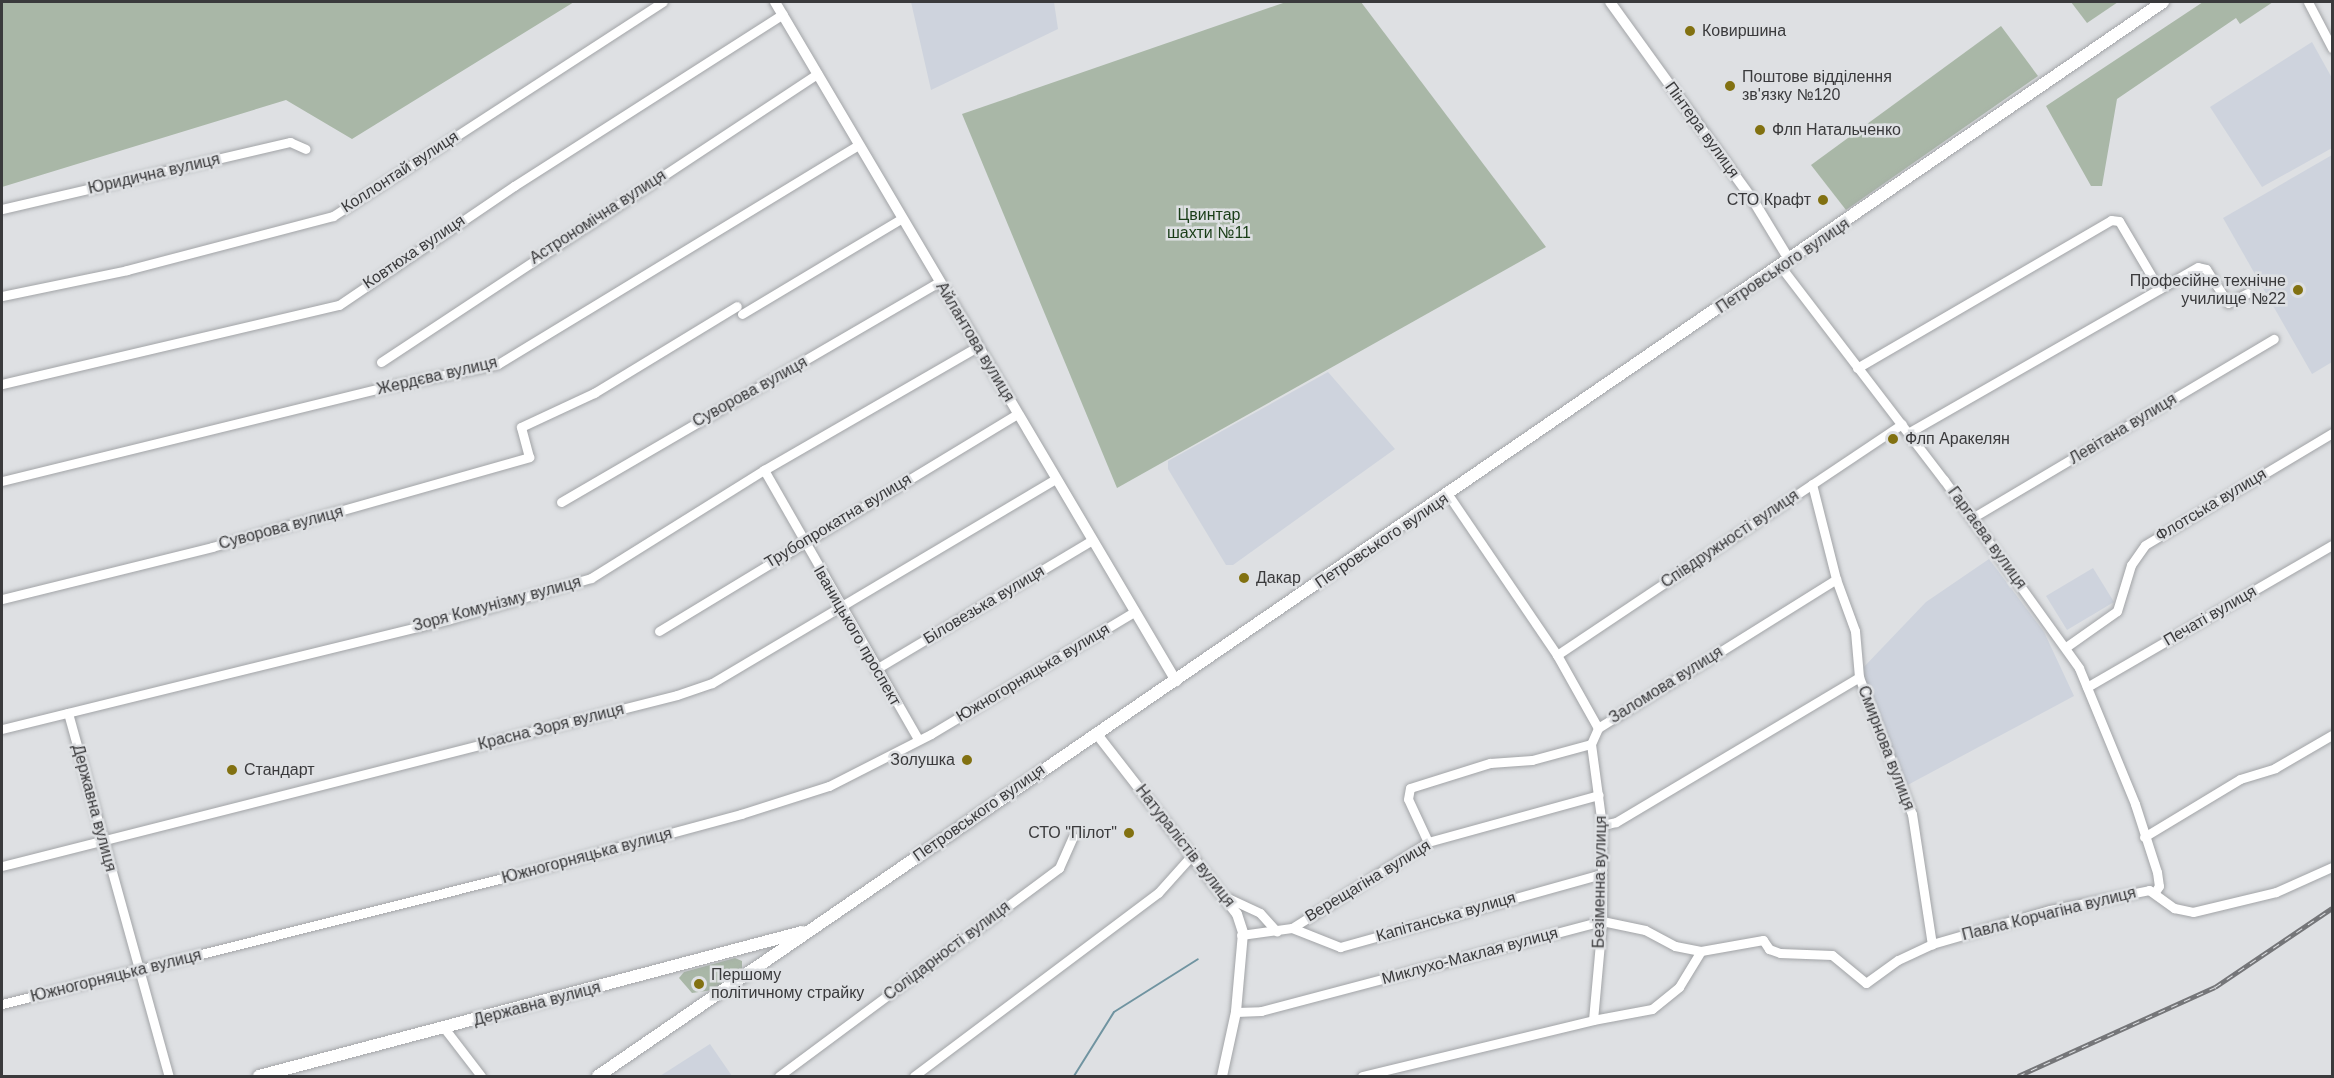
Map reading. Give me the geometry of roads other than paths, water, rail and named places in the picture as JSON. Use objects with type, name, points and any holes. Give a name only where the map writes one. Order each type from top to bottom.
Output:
[{"type":"main road","name":"Петровського вулиця","points":[[598,1077],[1096,733],[1449,496],[2163,2]]},
{"type":"main road","name":"Державна вулиця","points":[[259,1077],[815,928]]},
{"type":"street","name":"Коллонтай вулиця","points":[[2,296],[127,270],[333,216],[663,2]]},
{"type":"street","name":"Айлантова вулиця","points":[[775,2],[1091,541],[1176,681]]},
{"type":"street","name":"Пінтера вулиця","points":[[1610,2],[1753,200],[1786,264]]},
{"type":"street","points":[[2308,2],[2332,48]]},
{"type":"street","name":"Ковтюха вулиця","points":[[2,384],[339,305],[514,186],[783,15]]},
{"type":"street","name":"Астрономічна вулиця","points":[[381,362],[817,74]]},
{"type":"street","name":"Юридична вулиця","points":[[2,209],[290,142],[306,148]]},
{"type":"street","name":"Жердєва вулиця","points":[[2,481],[390,386],[498,364],[858,145]]},
{"type":"street","name":"Суворова вулиця","points":[[2,599],[223,544],[529,457],[521,427],[594,393],[901,219]]},
{"type":"street","points":[[1857,368],[2110,220],[2119,221],[2159,289]]},
{"type":"street","name":"Гаргаєва вулиця","points":[[1786,264],[1857,368],[1902,424],[2066,647],[2087,687],[2157,872],[2159,886],[2155,892]]},
{"type":"street","points":[[1908,433],[2159,289],[2202,267],[2228,303],[2247,293]]},
{"type":"street","name":"Суворова вулиця","points":[[561,502],[939,282]]},
{"type":"street","name":"Левітана вулиця","points":[[1972,518],[2274,339]]},
{"type":"street","name":"Зоря Комунізму вулиця","points":[[2,729],[450,619],[591,578],[764,470],[977,347]]},
{"type":"street","name":"Трубопрокатна вулиця","points":[[659,631],[802,541],[1018,414]]},
{"type":"street","name":"Співдружності вулиця","points":[[1557,655],[1902,424]]},
{"type":"street","name":"Флотська вулиця","points":[[2066,647],[2117,611],[2131,565],[2145,545],[2332,433]]},
{"type":"street","name":"Іваницького проспект","points":[[764,470],[802,541],[917,737]]},
{"type":"street","name":"Красна Зоря вулиця","points":[[2,866],[677,695],[712,683],[1056,479]]},
{"type":"street","name":"Смирнова вулиця","points":[[1812,484],[1836,579],[1855,631],[1859,677],[1912,814],[1932,944]]},
{"type":"street","points":[[1449,496],[1557,655],[1598,728]]},
{"type":"street","name":"Біловезька вулиця","points":[[876,669],[1091,541]]},
{"type":"street","name":"Печаті вулиця","points":[[2087,687],[2332,545]]},
{"type":"street","name":"Заломова вулиця","points":[[1590,744],[1598,728],[1836,579]]},
{"type":"street","name":"Южногорняцька вулиця","points":[[2,1004],[741,814],[829,786],[917,737],[931,734],[1134,612]]},
{"type":"street","points":[[1602,825],[1616,822],[1859,677]]},
{"type":"street","name":"Державна вулиця","points":[[68,713],[169,1077]]},
{"type":"street","name":"Натуралістів вулиця","points":[[1096,733],[1228,898],[1237,914],[1241,935],[1236,1012],[1222,1077]]},
{"type":"street","points":[[2144,837],[2240,780],[2275,768],[2332,735]]},
{"type":"street","points":[[1428,842],[1408,798],[1410,788],[1416,784],[1490,763],[1532,760],[1590,744]]},
{"type":"street","name":"Безіменна вулиця","points":[[1590,744],[1602,825],[1602,921],[1593,1020]]},
{"type":"street","name":"Верещагіна вулиця","points":[[1241,935],[1277,932],[1292,927],[1428,842],[1599,795]]},
{"type":"street","name":"Солідарності вулиця","points":[[779,1077],[1059,868],[1066,860],[1073,837]]},
{"type":"street","points":[[914,1077],[1158,893],[1193,854]]},
{"type":"street","name":"Павла Корчагіна вулиця","points":[[1701,951],[1763,940],[1769,949],[1780,953],[1832,956],[1866,984],[1898,960],[1932,944],[2136,890],[2155,892],[2174,908],[2193,912],[2276,892],[2332,867]]},
{"type":"street","name":"Капітанська вулиця","points":[[1292,927],[1340,947],[1602,874]]},
{"type":"street","points":[[1228,898],[1260,913],[1277,932]]},
{"type":"street","name":"Миклухо-Маклая вулиця","points":[[1236,1012],[1261,1011],[1602,921],[1645,930],[1675,946],[1701,951]]},
{"type":"street","points":[[1362,1077],[1593,1020],[1652,1009],[1679,987],[1701,951]]},
{"type":"street","points":[[445,1029],[481,1077]]},
{"type":"waterway","points":[[1074,1076],[1114,1012],[1198,959]]},
{"type":"railway","points":[[2018,1076],[2215,987],[2332,908]]},
{"type":"place","name":"Ковиршина","points":[[1690,31]]},
{"type":"place","name":"Поштове відділення зв'язку №120","points":[[1730,86]]},
{"type":"place","name":"Флп Натальченко","points":[[1760,130]]},
{"type":"place","name":"СТО Крафт","points":[[1823,200]]},
{"type":"place","name":"Професійне технічне училище №22","points":[[2298,290]]},
{"type":"place","name":"Флп Аракелян","points":[[1893,439]]},
{"type":"place","name":"Дакар","points":[[1244,578]]},
{"type":"place","name":"Золушка","points":[[967,760]]},
{"type":"place","name":"Стандарт","points":[[232,770]]},
{"type":"place","name":"СТО \"Пілот\"","points":[[1129,833]]},
{"type":"place","name":"Першому політичному страйку","points":[[699,984]]},
{"type":"park label","name":"Цвинтар шахти №11","points":[[1209,224]]}]
